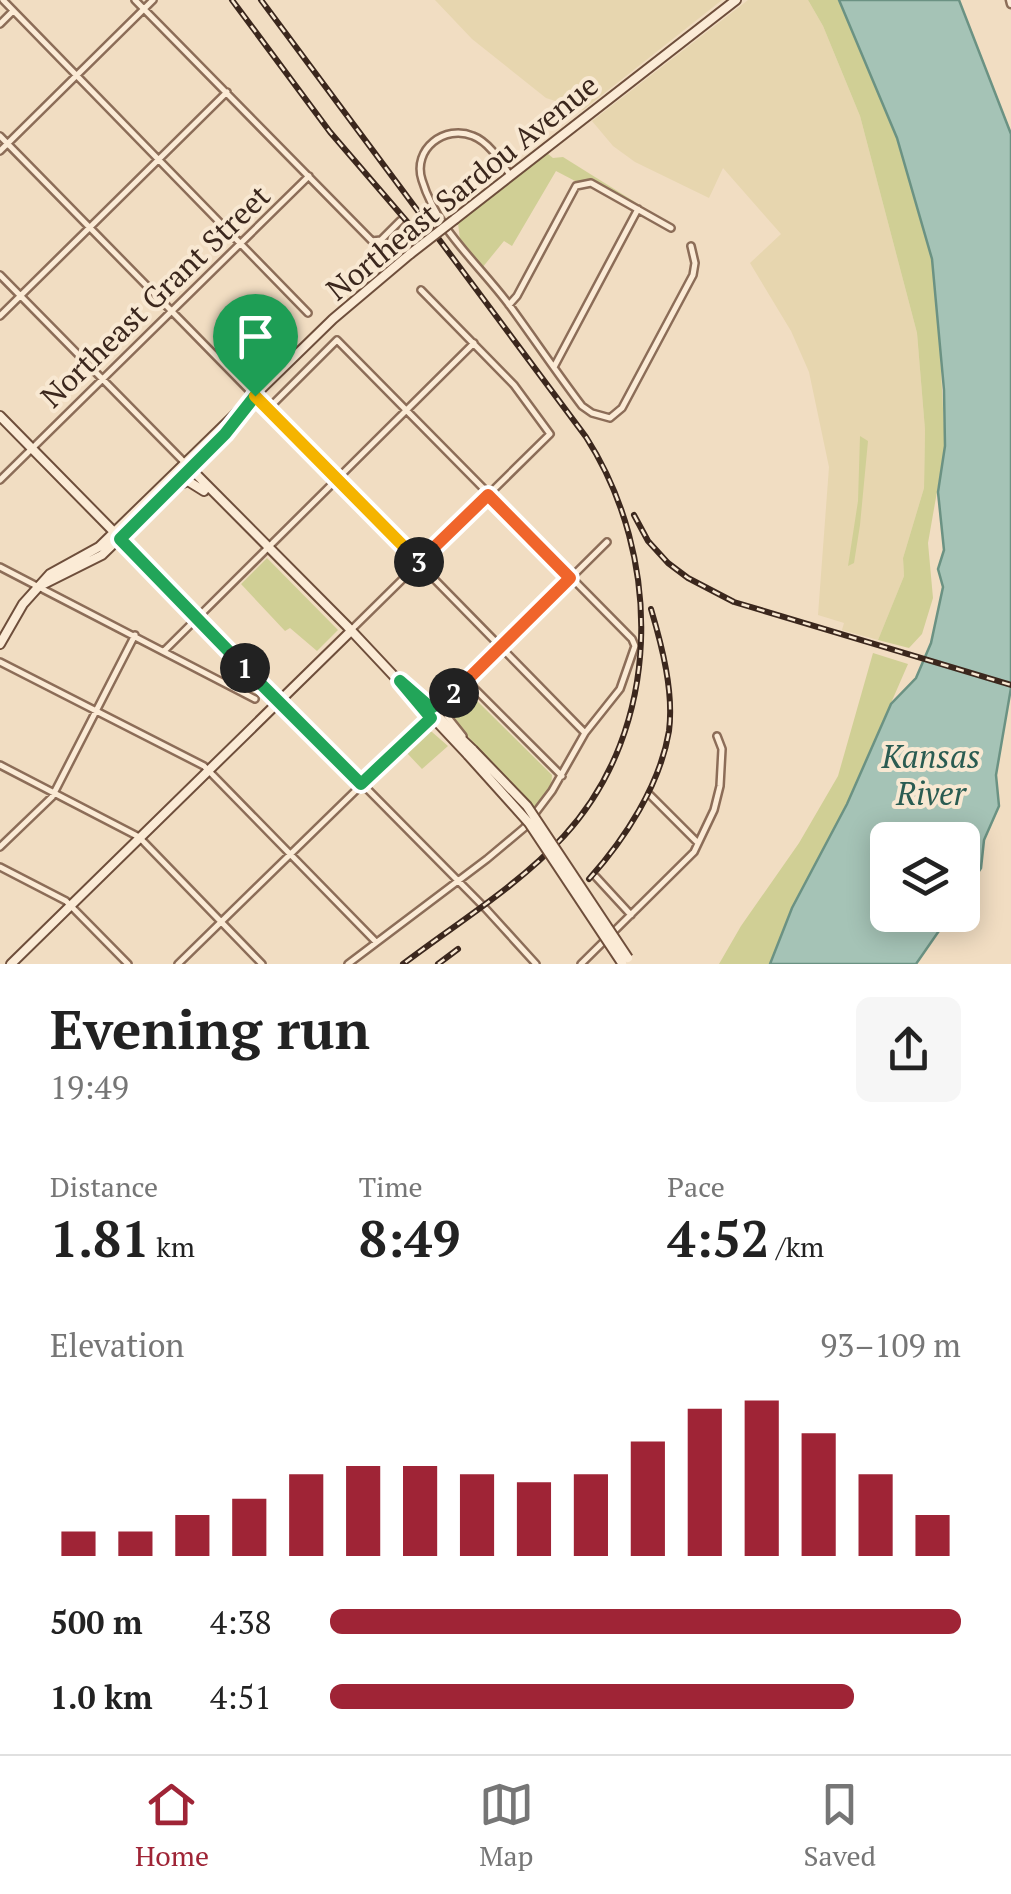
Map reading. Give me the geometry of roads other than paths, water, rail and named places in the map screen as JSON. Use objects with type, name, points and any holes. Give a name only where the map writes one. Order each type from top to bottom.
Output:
[{"type":"main road","name":"Northeast Sardou Avenue","points":[[187,466],[343,310],[736,0]]},
{"type":"main road","points":[[0,416],[117,536]]},
{"type":"main road","points":[[117,536],[187,466]]},
{"type":"main road","points":[[156,503],[187,466]]},
{"type":"main road","points":[[187,466],[470,750],[529,822],[625,962]]},
{"type":"main road","points":[[0,644],[18,610],[50,574],[117,536],[180,483],[188,481],[228,507]]},
{"type":"main road","points":[[11,964],[350,631]]},
{"type":"street","points":[[3,0],[308,313]]},
{"type":"street","points":[[135,0],[372,241],[381,240],[400,221]]},
{"type":"street","points":[[0,151],[153,0]]},
{"type":"street","points":[[0,24],[13,10]]},
{"type":"street","points":[[0,316],[228,92]]},
{"type":"street","points":[[510,175],[483,142],[466,134],[438,138],[426,148],[420,162],[420,176],[437,216],[509,305],[582,406],[592,413],[610,418],[622,408],[694,275],[691,246]]},
{"type":"street","points":[[0,136],[585,733]]},
{"type":"street","name":"Northeast Grant Street","points":[[0,480],[309,176]]},
{"type":"street","points":[[509,305],[518,296],[576,186],[584,182],[671,228]]},
{"type":"street","points":[[554,367],[638,209]]},
{"type":"street","points":[[0,275],[187,466]]},
{"type":"street","points":[[350,631],[550,434],[520,391],[420,290]]},
{"type":"street","points":[[268,409],[337,340],[634,643],[620,689],[585,733],[562,776],[517,835],[348,964]]},
{"type":"street","points":[[164,651],[474,343]]},
{"type":"street","points":[[117,536],[536,964]]},
{"type":"street","points":[[178,964],[606,542]]},
{"type":"street","points":[[0,564],[255,699]]},
{"type":"street","points":[[0,847],[54,792],[135,635]]},
{"type":"street","points":[[0,662],[208,770],[376,942]]},
{"type":"street","points":[[466,681],[562,776]]},
{"type":"street","points":[[452,695],[447,716],[470,750]]},
{"type":"street","points":[[580,964],[694,852],[714,810],[720,786],[722,749],[717,736]]},
{"type":"street","points":[[0,765],[140,837],[262,964]]},
{"type":"street","points":[[650,795],[698,842]]},
{"type":"street","points":[[0,867],[70,906],[128,964]]},
{"type":"street","points":[[596,877],[631,915]]},
{"type":"water","name":"Kansas River","points":[[839,0],[959,0],[1011,134],[1011,688],[996,775],[999,806],[984,840],[980,870],[980,822],[870,822],[870,932],[938,932],[916,964],[770,964],[792,908],[847,804],[891,704],[916,678],[931,643],[943,587],[938,569],[944,550],[938,492],[945,446],[944,390],[932,259],[897,138]]},
{"type":"railway","points":[[232,0],[330,132],[422,239]]},
{"type":"railway","points":[[261,0],[586,437],[611,484],[629,535],[639,588],[641,641],[635,694],[620,745],[597,793],[564,836],[527,871],[403,964]]},
{"type":"railway","points":[[634,515],[648,541],[668,563],[734,602],[1011,685]]},
{"type":"railway","points":[[589,879],[639,810],[658,771],[669,731],[668,685],[651,609]]},
{"type":"railway","points":[[438,964],[458,949]]}]
